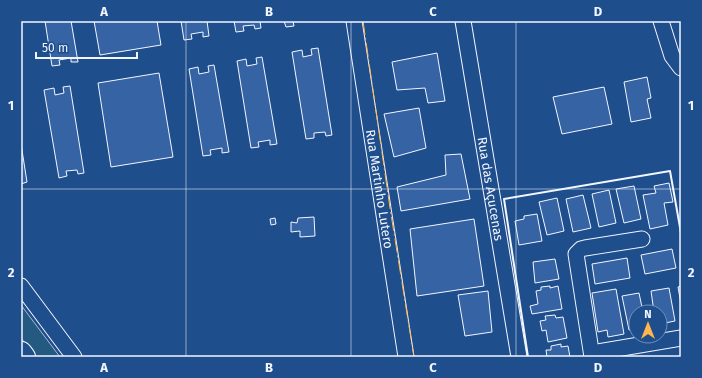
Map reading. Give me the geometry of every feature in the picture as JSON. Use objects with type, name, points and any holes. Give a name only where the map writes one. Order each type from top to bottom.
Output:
[{"type":"highway","points":[[21,353],[24,357]]},
{"type":"street","name":"Rua Martinho Lutero","points":[[354,21],[406,357]]},
{"type":"street","name":"Rua das Açucenas","points":[[463,21],[519,357]]},
{"type":"street","points":[[661,21],[672,56],[681,68]]},
{"type":"street","points":[[642,239],[585,248],[578,251],[576,254],[592,355],[681,338]]},
{"type":"street","points":[[21,286],[74,357]]},
{"type":"shaded area","points":[[21,305],[60,357],[36,357],[21,338]]},
{"type":"building","points":[[45,21],[71,21],[78,62],[71,62],[71,58],[59,60],[60,65],[52,66]]},
{"type":"building","points":[[94,21],[157,21],[161,45],[100,55]]},
{"type":"building","points":[[181,21],[207,21],[209,36],[203,37],[203,32],[191,34],[192,39],[184,40]]},
{"type":"building","points":[[234,21],[260,21],[261,28],[255,29],[254,25],[243,26],[244,31],[236,32]]},
{"type":"building","points":[[284,21],[293,21],[294,26],[286,27]]},
{"type":"building","points":[[318,48],[332,135],[326,136],[325,132],[314,133],[314,138],[306,139],[292,52],[302,50],[303,57],[312,55],[311,49]]},
{"type":"building","points":[[437,53],[445,101],[428,103],[425,88],[397,90],[392,62]]},
{"type":"building","points":[[262,57],[277,144],[270,145],[270,140],[258,142],[259,147],[251,148],[237,61],[246,59],[247,66],[257,64],[256,58]]},
{"type":"building","points":[[214,65],[229,152],[222,153],[222,148],[210,150],[211,155],[203,156],[189,69],[198,67],[199,74],[209,72],[208,66]]},
{"type":"building","points":[[159,73],[173,157],[111,167],[98,83]]},
{"type":"building","points":[[647,77],[651,98],[647,99],[651,118],[631,122],[624,82]]},
{"type":"building","points":[[70,86],[84,173],[78,174],[77,170],[66,171],[67,176],[59,178],[44,90],[54,88],[55,95],[64,93],[63,87]]},
{"type":"building","points":[[604,87],[612,124],[562,134],[553,97]]},
{"type":"building","points":[[419,108],[426,148],[394,157],[384,114]]},
{"type":"building","points":[[21,144],[27,182],[21,184]]},
{"type":"building","points":[[461,154],[470,199],[401,211],[397,187],[446,175],[445,155]]},
{"type":"building","points":[[669,183],[673,202],[664,203],[668,225],[650,229],[643,195],[656,193],[654,186]]},
{"type":"building","points":[[634,186],[641,219],[624,223],[616,189]]},
{"type":"building","points":[[609,190],[616,223],[599,227],[592,194]]},
{"type":"building","points":[[583,195],[591,228],[573,232],[566,199]]},
{"type":"building","points":[[557,198],[564,231],[547,235],[539,202]]},
{"type":"building","points":[[537,214],[542,241],[519,245],[515,221],[524,219],[524,216]]},
{"type":"building","points":[[314,217],[315,236],[300,237],[300,231],[291,232],[291,222],[297,223],[298,218]]},
{"type":"building","points":[[275,218],[276,224],[271,225],[270,219]]},
{"type":"building","points":[[474,219],[484,286],[417,296],[410,229]]},
{"type":"building","points":[[672,249],[676,268],[645,274],[641,255]]},
{"type":"building","points":[[627,258],[630,278],[595,284],[592,264]]},
{"type":"building","points":[[555,259],[559,279],[535,283],[533,262]]},
{"type":"building","points":[[550,286],[550,288],[558,286],[562,309],[532,314],[530,306],[538,304],[536,291],[541,290],[541,287]]},
{"type":"building","points":[[681,286],[681,304],[678,287]]},
{"type":"building","points":[[669,288],[675,321],[668,322],[668,304],[653,304],[651,291]]},
{"type":"building","points":[[616,289],[624,334],[608,337],[607,330],[598,332],[592,293]]},
{"type":"building","points":[[488,291],[492,332],[465,336],[458,295]]},
{"type":"building","points":[[639,293],[641,304],[628,304],[628,325],[622,296]]},
{"type":"building","points":[[555,315],[556,318],[563,317],[567,338],[548,342],[546,330],[542,331],[540,321],[546,320],[545,316]]},
{"type":"building","points":[[561,344],[561,347],[568,346],[570,357],[547,357],[546,350],[551,350],[551,346]]},
{"type":"wall","points":[[528,357],[504,199],[670,171],[681,233]]},
{"type":"power","points":[[363,21],[390,208],[414,357]]}]
